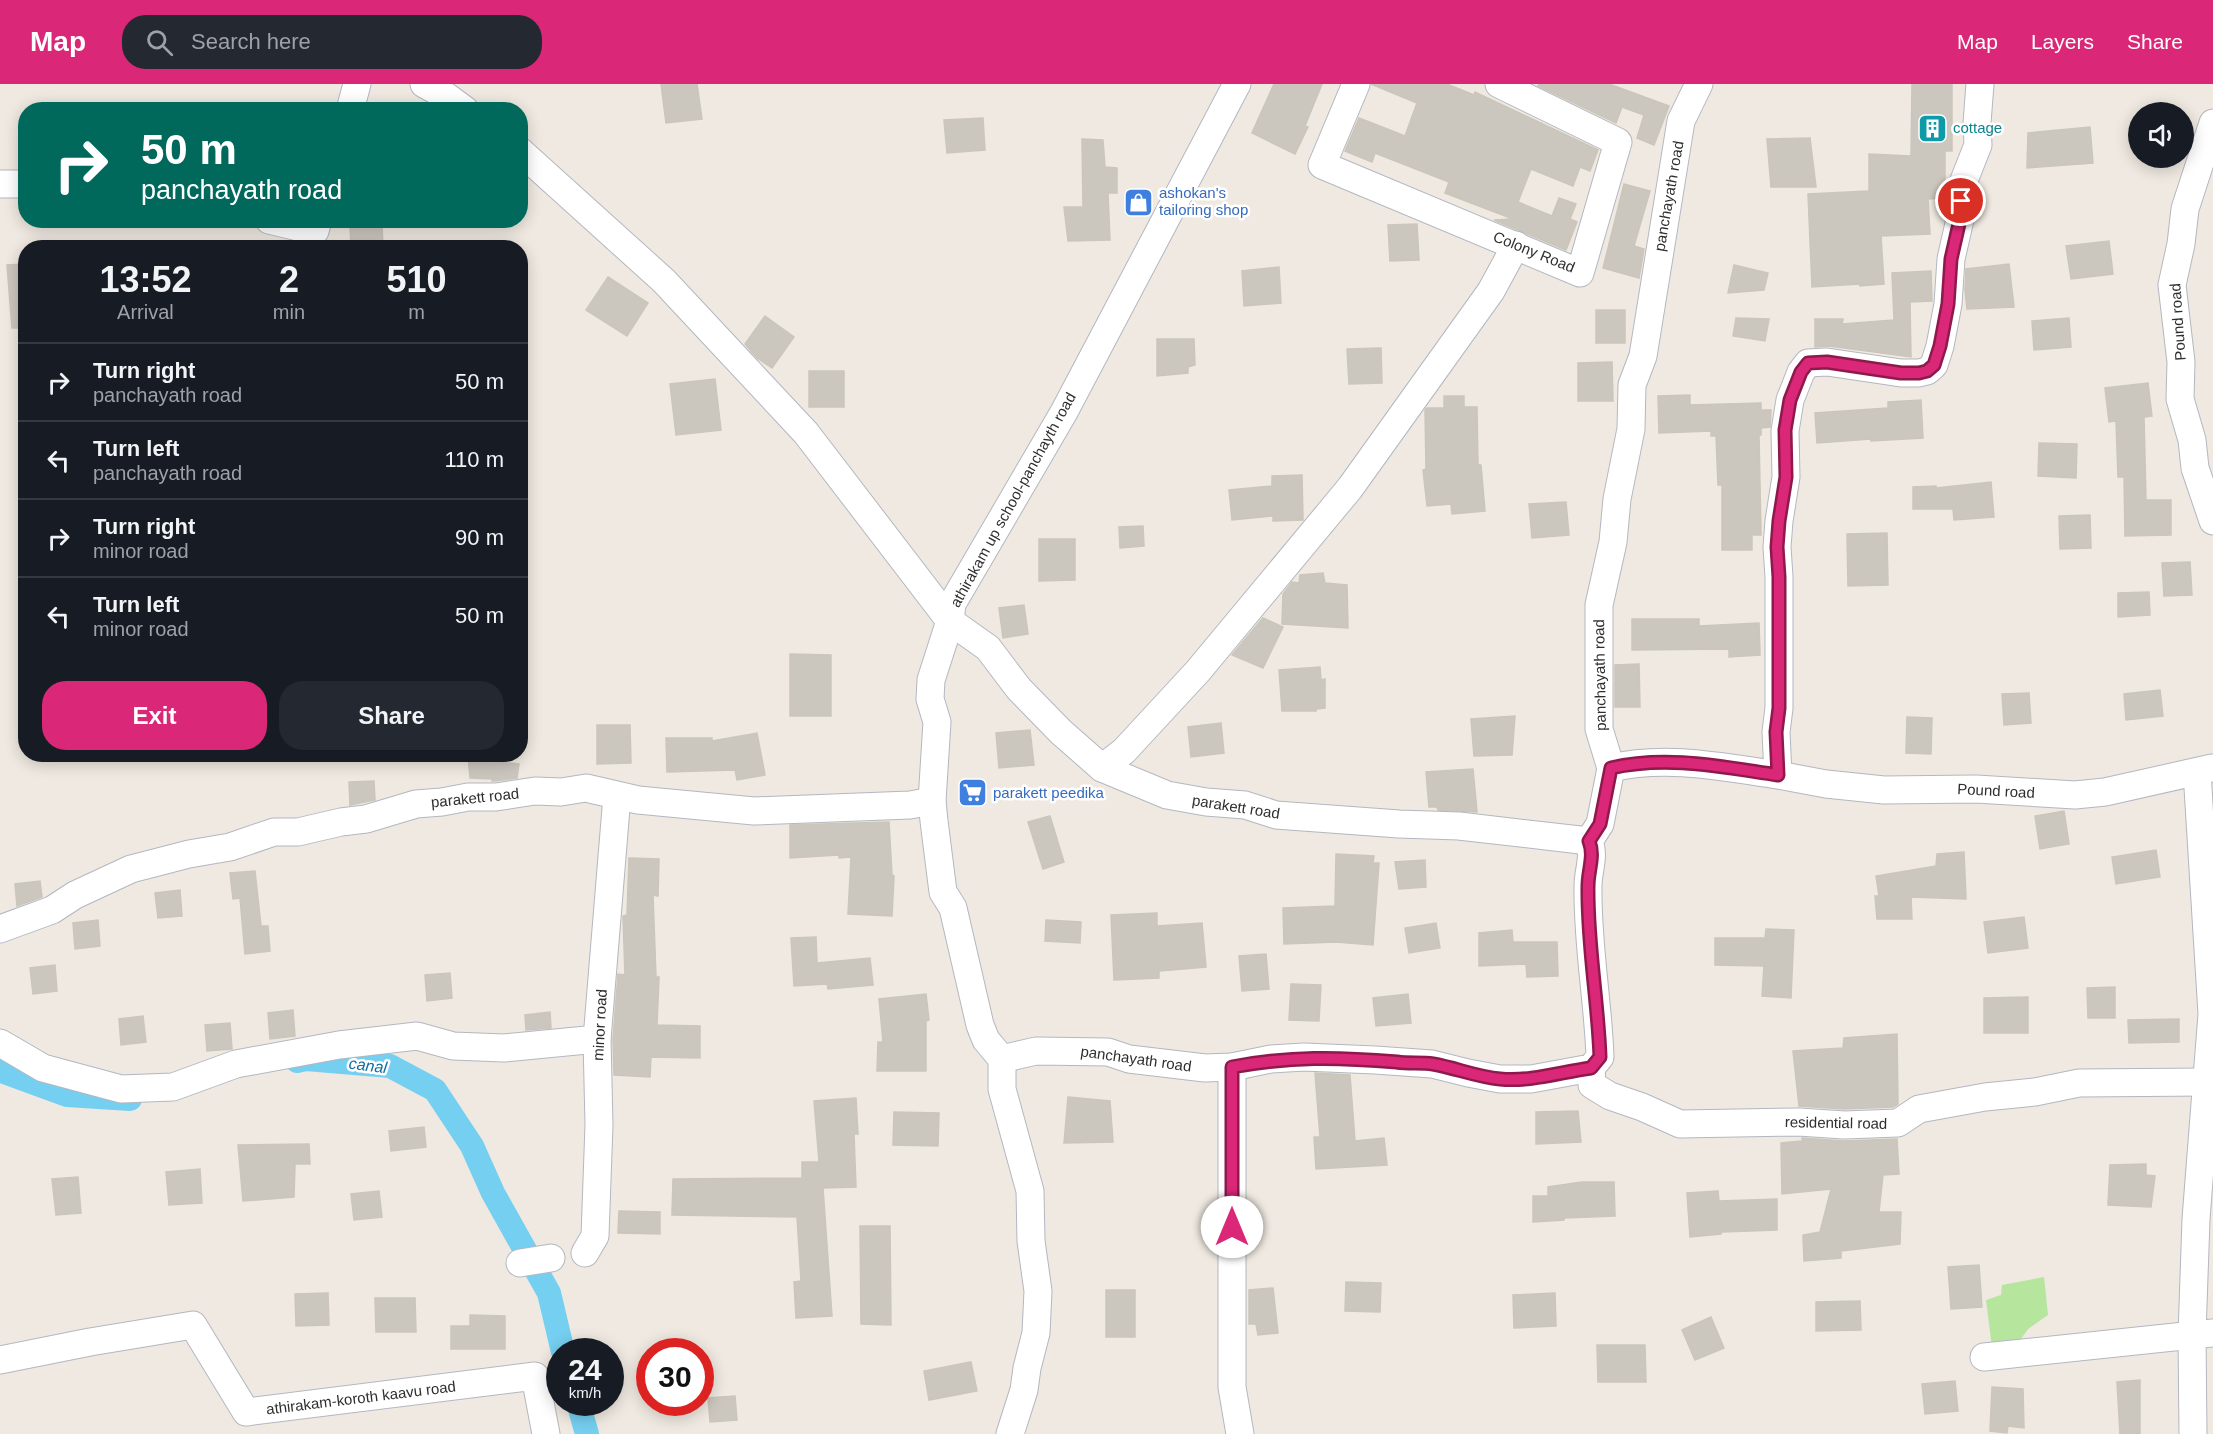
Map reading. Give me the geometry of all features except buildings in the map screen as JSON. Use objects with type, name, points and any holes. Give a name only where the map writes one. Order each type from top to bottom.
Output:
[{"type":"street","points":[[352,102],[357,84]]},
{"type":"street","points":[[424,84],[454,102]]},
{"type":"street","name":"athirakam up school-panchayth road","points":[[1002,1059],[986,1040],[980,1025],[953,908],[943,892],[932,801],[937,722],[930,699],[931,680],[950,621],[952,604],[1064,412],[1236,84]]},
{"type":"street","name":"Colony Road","points":[[1356,84],[1322,165],[1580,273],[1617,142],[1499,84]]},
{"type":"street","name":"panchayath road","points":[[1002,1059],[1036,1052],[1108,1052],[1129,1059],[1204,1068],[1232,1067],[1271,1059],[1304,1057],[1432,1064],[1500,1079],[1531,1079],[1591,1068],[1600,1057],[1589,937],[1588,883],[1593,851],[1589,841],[1600,824],[1611,768],[1599,729],[1599,605],[1613,542],[1617,499],[1630,429],[1632,385],[1643,356],[1681,121],[1699,84]]},
{"type":"street","points":[[1611,768],[1632,763],[1666,761],[1778,775],[1776,732],[1779,708],[1780,635],[1777,547],[1786,477],[1785,430],[1790,400],[1801,372],[1808,363],[1827,362],[1901,373],[1919,373],[1927,371],[1934,365],[1948,304],[1951,259],[1961,215],[1961,188],[1978,145],[1980,84]]},
{"type":"street","name":"Pound road","points":[[2213,123],[2185,209],[2181,244],[2172,285],[2181,362],[2180,399],[2192,440],[2195,468],[2213,521]]},
{"type":"street","name":"parakett road","points":[[528,158],[664,281],[806,433],[950,621],[988,648],[1019,689],[1061,732],[1102,768],[1167,795],[1245,806],[1276,815],[1459,826],[1589,841]]},
{"type":"street","points":[[0,184],[18,184]]},
{"type":"street","points":[[302,228],[315,231],[316,228]]},
{"type":"street","points":[[1102,768],[1124,751],[1198,671],[1350,488],[1491,291],[1516,245]]},
{"type":"street","points":[[2193,1434],[2202,1334],[2196,1219],[2212,1014],[2205,770]]},
{"type":"street","name":"Pound road","points":[[1778,775],[1826,784],[1884,790],[1976,789],[2075,795],[2105,792],[2205,770]]},
{"type":"street","name":"parakett road","points":[[0,929],[52,910],[75,895],[131,869],[189,854],[230,848],[274,832],[298,832],[366,819],[416,804],[468,797],[496,797],[535,791],[561,792],[586,788],[617,796],[693,806],[763,811],[910,805],[932,801]]},
{"type":"street","name":"minor road","points":[[585,1253],[595,1236],[598,1125],[597,1039],[617,796]]},
{"type":"street","points":[[0,1043],[43,1068],[121,1089],[173,1087],[236,1064],[339,1045],[417,1036],[453,1046],[504,1048],[597,1039]]},
{"type":"street","points":[[1002,1059],[1002,1089],[1030,1191],[1031,1241],[1038,1291],[1036,1334],[1024,1390],[1010,1434]]},
{"type":"street","points":[[1232,1067],[1232,1387],[1240,1434]]},
{"type":"street","name":"residential road","points":[[1591,1068],[1592,1085],[1610,1096],[1680,1124],[1696,1125],[1728,1122],[1799,1122],[1825,1125],[1898,1123],[1919,1109],[1985,1097],[2035,1092],[2072,1083],[2207,1082]]},
{"type":"street","points":[[520,1263],[551,1258]]},
{"type":"street","name":"athirakam-koroth kaavu road","points":[[0,1360],[90,1342],[193,1326],[246,1412],[536,1376],[546,1434]]},
{"type":"street","points":[[1983,1357],[2202,1334]]},
{"type":"green space","points":[[2044,1277],[2048,1315],[2028,1329],[2011,1353],[1992,1347],[1986,1300],[2001,1295],[2002,1285]]},
{"type":"waterway","name":"canal","points":[[297,1061],[306,1059],[390,1066],[435,1090],[472,1146],[493,1193],[549,1293],[560,1338]]},
{"type":"waterway","points":[[0,1069],[67,1095],[130,1099]]},
{"type":"waterway","points":[[582,1416],[587,1434]]},
{"type":"place","name":"cottage","points":[[1932,128]]},
{"type":"place","name":"ashokan's tailoring shop","points":[[1138,202]]},
{"type":"place","name":"parakett peedika","points":[[972,793]]},
{"type":"route","points":[[1232,1227],[1232,1067],[1271,1059],[1304,1057],[1432,1064],[1500,1079],[1531,1079],[1591,1068],[1600,1057],[1590,948],[1588,883],[1593,851],[1589,841],[1600,824],[1611,768],[1632,763],[1666,761],[1778,775],[1776,732],[1779,708],[1780,635],[1777,547],[1783,486],[1786,477],[1785,430],[1790,400],[1801,372],[1808,363],[1818,361],[1901,373],[1919,373],[1927,371],[1934,365],[1948,304],[1951,259],[1961,215],[1961,201]]}]
